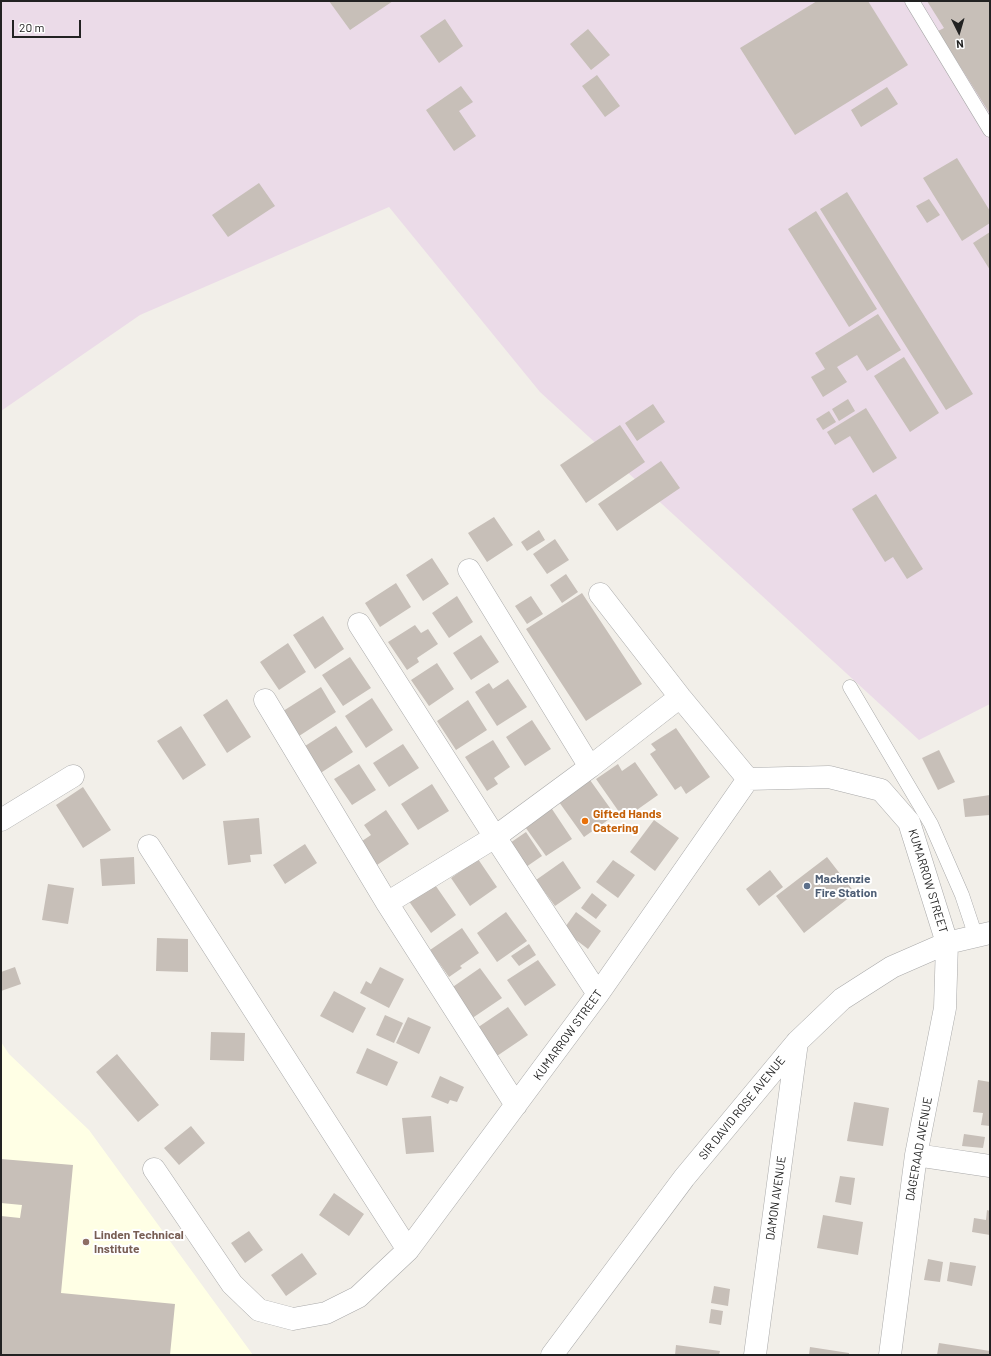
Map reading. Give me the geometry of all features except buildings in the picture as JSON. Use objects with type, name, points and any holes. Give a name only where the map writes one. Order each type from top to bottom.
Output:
[{"type":"street","points":[[469,570],[590,767]]},
{"type":"street","points":[[600,594],[680,697],[748,779]]},
{"type":"street","points":[[359,624],[495,837],[598,994]]},
{"type":"street","points":[[387,904],[495,837],[590,767],[680,697]]},
{"type":"street","points":[[265,700],[387,904],[516,1105]]},
{"type":"street","points":[[1,820],[73,776]]},
{"type":"street","name":"KUMARROW STREET","points":[[154,1169],[232,1284],[259,1310],[293,1319],[326,1313],[358,1297],[408,1250],[598,994],[748,779],[829,776],[881,790],[909,822],[947,944]]},
{"type":"street","points":[[149,846],[408,1250]]},
{"type":"street","name":"SIR DAVID ROSE AVENUE","points":[[552,1355],[684,1178],[797,1042],[842,999],[892,967],[947,944],[983,935]]},
{"type":"street","name":"DAGERAAD AVENUE","points":[[890,1355],[916,1155],[945,1008],[947,944]]},
{"type":"street","name":"DAMON AVENUE","points":[[755,1355],[797,1042]]},
{"type":"street","points":[[916,1155],[990,1166]]},
{"type":"lane","points":[[912,1],[990,130]]},
{"type":"lane","points":[[850,687],[931,824],[962,895],[983,935]]},
{"type":"shaded area","points":[[1,1],[990,1],[990,704],[919,740],[540,392],[389,207],[140,315],[1,411]]},
{"type":"shaded area","name":"Linden Technical Institute","points":[[1,1042],[9,1054],[89,1130],[253,1355],[1,1355]]},
{"type":"place","name":"Gifted Hands Catering","points":[[585,821]]},
{"type":"place","name":"Mackenzie Fire Station","points":[[807,886]]},
{"type":"place","name":"Linden Technical Institute","points":[[86,1242]]}]
